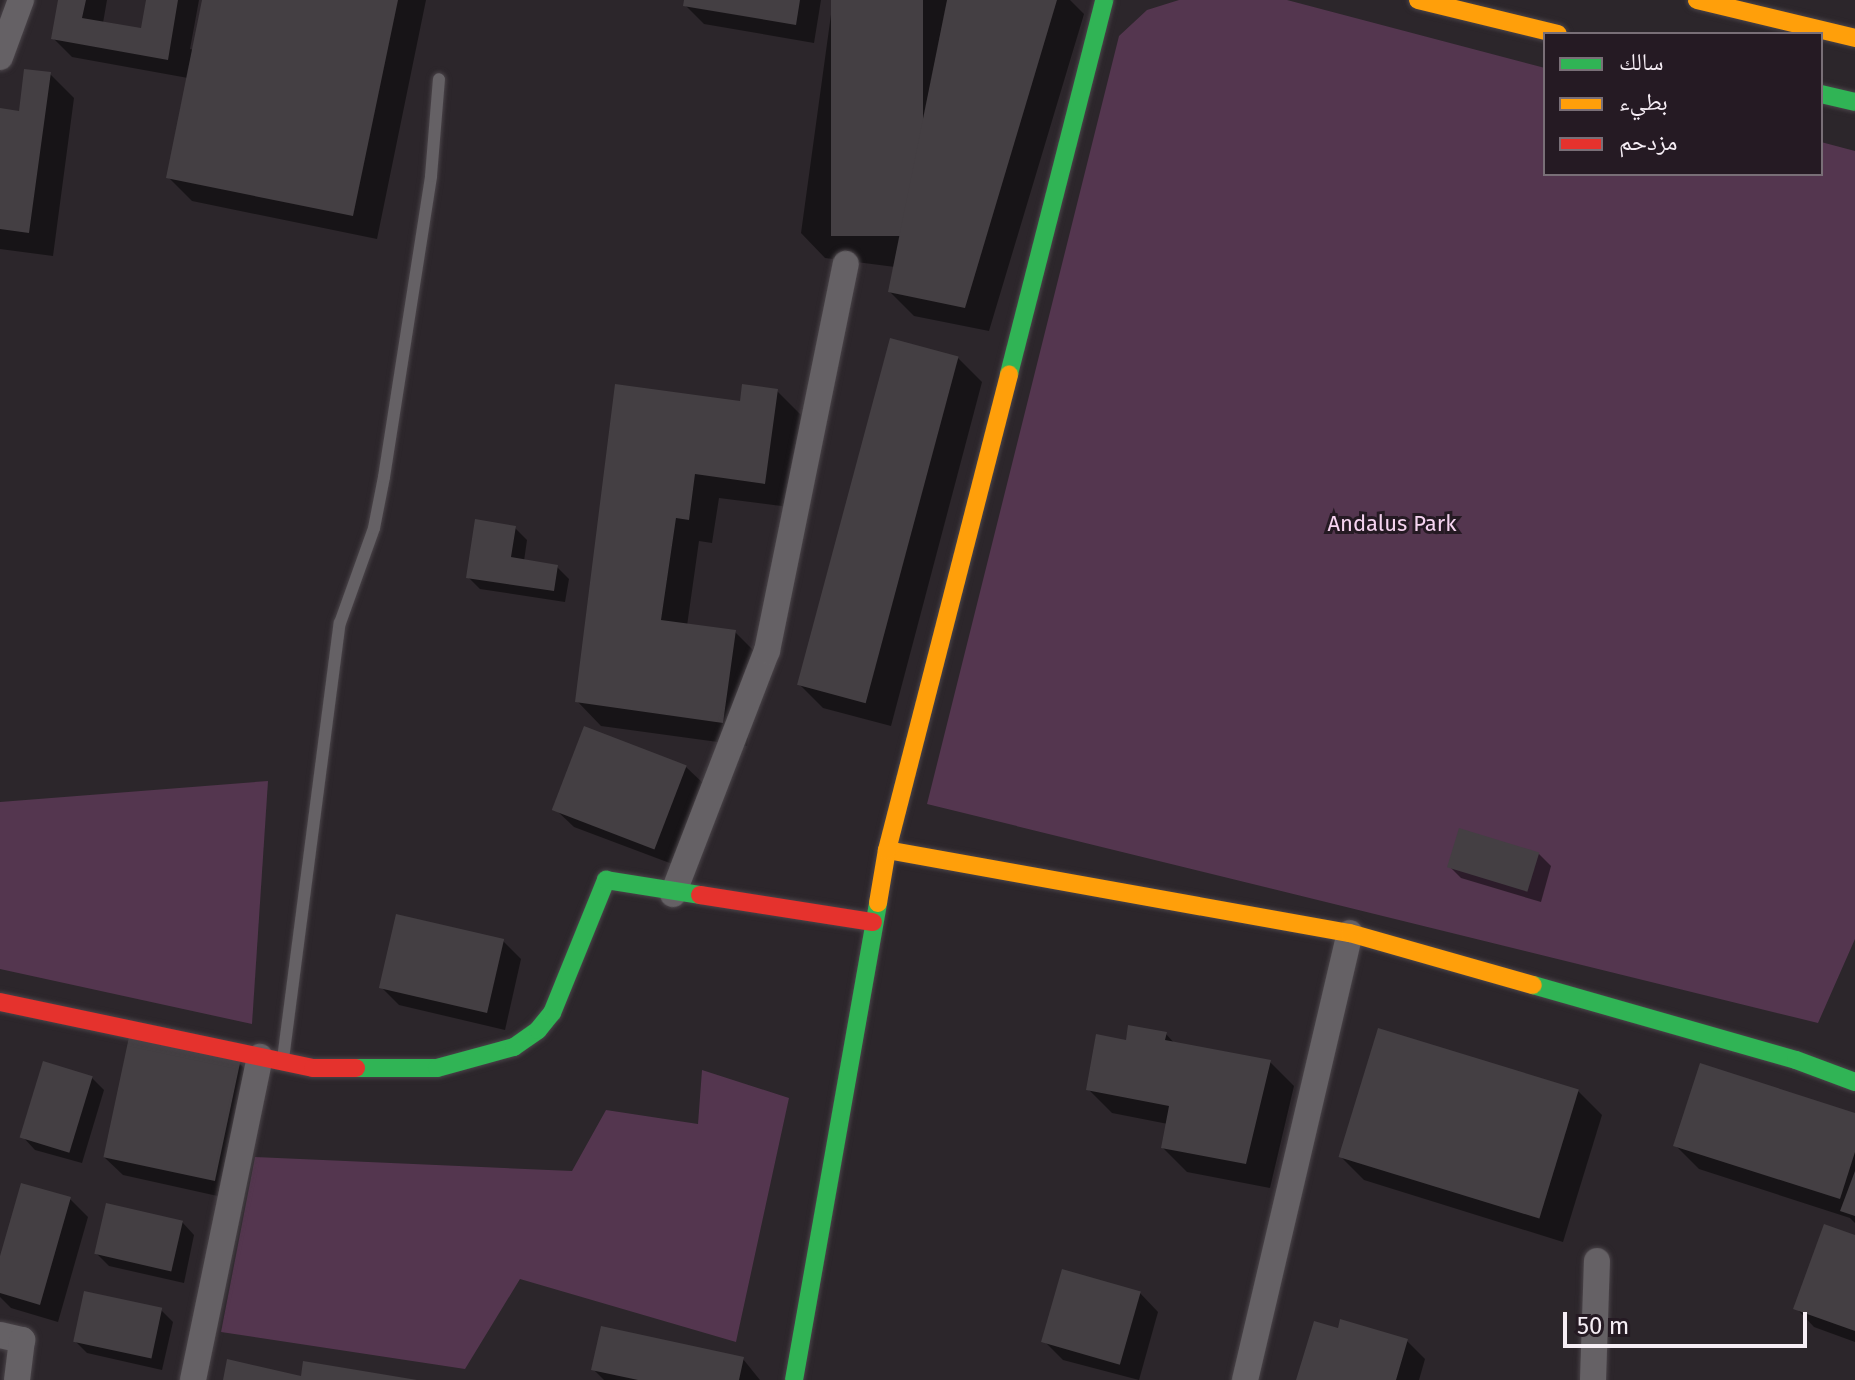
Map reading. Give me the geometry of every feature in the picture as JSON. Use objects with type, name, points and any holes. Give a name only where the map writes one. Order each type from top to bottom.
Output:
[{"type":"street","points":[[0,57],[21,0]]},
{"type":"street","points":[[794,1380],[887,850],[1104,0]]},
{"type":"street","points":[[1418,0],[1550,32]]},
{"type":"street","points":[[1697,0],[1855,38]]},
{"type":"street","points":[[1823,94],[1855,102]]},
{"type":"street","points":[[673,894],[767,651],[846,264]]},
{"type":"street","points":[[887,850],[1350,933],[1796,1060],[1855,1082]]},
{"type":"street","points":[[0,1002],[313,1068],[437,1068],[514,1047],[538,1030],[552,1013],[606,880],[673,894],[873,922]]},
{"type":"street","points":[[1245,1380],[1350,933]]},
{"type":"street","points":[[193,1380],[271,1059]]},
{"type":"street","points":[[1593,1380],[1597,1261]]},
{"type":"street","points":[[0,1335],[22,1340],[17,1380]]},
{"type":"lane","points":[[271,1059],[340,623],[374,528],[384,477],[431,176],[439,79]]},
{"type":"green space","name":"Andalus Park","points":[[1179,0],[1287,0],[1543,67],[1543,176],[1823,176],[1823,143],[1855,151],[1855,939],[1818,1023],[927,804],[1119,36],[1147,10]]},
{"type":"green space","points":[[268,781],[252,1024],[0,969],[0,802]]},
{"type":"green space","points":[[702,1070],[789,1098],[736,1342],[520,1279],[465,1369],[221,1332],[255,1157],[572,1171],[606,1110],[698,1124]]},
{"type":"building","points":[[58,0],[86,0],[82,18],[141,28],[146,0],[178,0],[168,60],[51,39]]},
{"type":"building","points":[[202,0],[398,0],[353,216],[166,178]]},
{"type":"building","points":[[684,0],[800,0],[796,25],[683,6]]},
{"type":"building","points":[[831,0],[923,0],[923,236],[831,236]]},
{"type":"building","points":[[947,0],[1057,0],[965,308],[888,292]]},
{"type":"building","points":[[24,69],[51,72],[29,233],[0,229],[0,108],[19,111]]},
{"type":"building","points":[[890,338],[959,356],[866,703],[797,685]]},
{"type":"building","points":[[615,384],[740,401],[742,384],[778,389],[765,484],[695,474],[689,520],[676,518],[661,620],[736,630],[723,723],[575,702]]},
{"type":"building","points":[[475,519],[516,526],[511,557],[558,565],[554,591],[466,578]]},
{"type":"building","points":[[584,726],[687,765],[654,849],[552,810]]},
{"type":"building","points":[[1459,828],[1539,853],[1527,892],[1447,867]]},
{"type":"building","points":[[396,914],[504,939],[487,1013],[379,988]]},
{"type":"building","points":[[1128,1025],[1167,1032],[1165,1040],[1271,1060],[1246,1164],[1161,1148],[1169,1106],[1086,1090],[1096,1034],[1126,1040]]},
{"type":"building","points":[[1378,1028],[1579,1089],[1539,1218],[1339,1157]]},
{"type":"building","points":[[129,1037],[241,1061],[215,1181],[103,1157]]},
{"type":"building","points":[[43,1061],[93,1076],[69,1153],[20,1138]]},
{"type":"building","points":[[1700,1063],[1855,1113],[1855,1152],[1840,1199],[1673,1146]]},
{"type":"building","points":[[1855,1171],[1855,1216],[1840,1211]]},
{"type":"building","points":[[21,1183],[71,1197],[40,1305],[0,1293],[0,1256]]},
{"type":"building","points":[[106,1203],[183,1221],[171,1271],[94,1254]]},
{"type":"building","points":[[1824,1224],[1855,1235],[1855,1331],[1793,1309]]},
{"type":"building","points":[[1062,1269],[1141,1292],[1120,1365],[1041,1342]]},
{"type":"building","points":[[84,1291],[162,1308],[151,1358],[73,1342]]},
{"type":"building","points":[[1340,1319],[1408,1339],[1396,1380],[1296,1380],[1314,1321],[1338,1328]]},
{"type":"building","points":[[601,1326],[744,1357],[739,1380],[638,1380],[591,1370]]},
{"type":"building","points":[[227,1359],[301,1376],[303,1361],[417,1380],[223,1380]]},
{"type":"traffic: fast","points":[[1009,374],[1104,0]]},
{"type":"traffic: fast","points":[[1823,94],[1855,102]]},
{"type":"traffic: fast","points":[[356,1068],[437,1068],[514,1047],[538,1030],[552,1013],[606,880],[700,895]]},
{"type":"traffic: fast","points":[[794,1380],[878,903]]},
{"type":"traffic: fast","points":[[1533,985],[1796,1060],[1855,1082]]},
{"type":"traffic: slow","points":[[1418,0],[1550,32]]},
{"type":"traffic: slow","points":[[1697,0],[1855,38]]},
{"type":"traffic: slow","points":[[878,903],[887,850],[1009,374]]},
{"type":"traffic: slow","points":[[887,850],[1350,933],[1533,985]]},
{"type":"traffic: jam","points":[[700,895],[873,922]]},
{"type":"traffic: jam","points":[[0,1002],[313,1068],[356,1068]]}]
